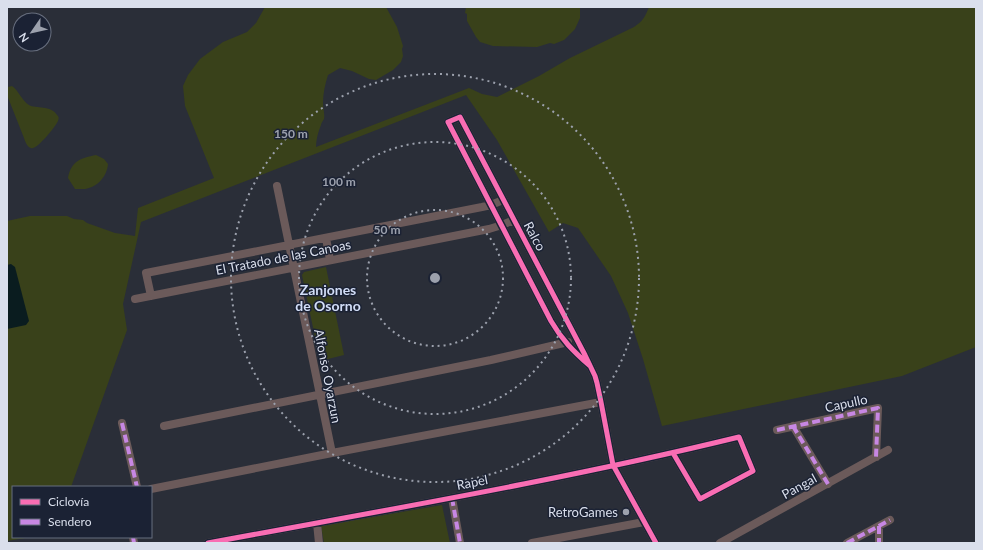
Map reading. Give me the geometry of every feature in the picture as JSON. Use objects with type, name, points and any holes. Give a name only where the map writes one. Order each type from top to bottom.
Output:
[{"type":"street","name":"Ralco","points":[[590,366],[566,343],[551,321],[448,122],[460,117],[514,220],[576,339],[590,366],[595,376],[613,465],[656,543]]},
{"type":"street","name":"Alfonso Oyarzun","points":[[277,186],[332,453]]},
{"type":"street","name":"El Tratado de las Canoas","points":[[150,296],[146,273],[491,205],[503,200]]},
{"type":"street","name":"El Tratado de las Canoas","points":[[135,299],[489,228],[514,220]]},
{"type":"street","points":[[326,238],[330,260]]},
{"type":"street","points":[[164,426],[491,360],[566,343],[576,339]]},
{"type":"street","points":[[152,488],[601,402]]},
{"type":"street","name":"Capullo","points":[[777,430],[878,408],[876,457]]},
{"type":"street","points":[[122,423],[137,486]]},
{"type":"street","points":[[793,426],[828,484]]},
{"type":"street","name":"Rapel","points":[[208,543],[452,498],[673,453],[739,437],[753,471],[700,499],[673,453]]},
{"type":"street","name":"Pangal","points":[[720,543],[888,450]]},
{"type":"street","points":[[452,498],[460,543]]},
{"type":"street","points":[[847,543],[890,520]]},
{"type":"street","points":[[532,543],[644,522]]},
{"type":"street","points":[[316,523],[319,543]]},
{"type":"street","points":[[879,526],[879,543]]},
{"type":"green space","points":[[265,7],[386,7],[397,27],[403,46],[403,56],[401,62],[393,70],[376,80],[369,79],[352,71],[340,68],[328,75],[323,96],[324,119],[318,133],[316,147],[469,88],[482,94],[497,97],[539,76],[570,58],[634,27],[640,23],[649,7],[976,7],[976,347],[902,376],[662,426],[628,313],[611,276],[578,228],[563,223],[549,232],[497,140],[466,95],[141,222],[123,304],[127,330],[71,486],[12,486],[12,538],[26,538],[7,541],[7,221],[30,216],[67,216],[74,219],[83,220],[87,223],[115,233],[135,236],[138,208],[214,178],[185,106],[183,86],[188,75],[200,59],[223,42],[247,32],[256,23]]},
{"type":"green space","points":[[466,7],[580,7],[580,18],[575,29],[564,40],[554,44],[550,43],[537,47],[493,46],[480,42],[476,37],[467,21],[467,14],[465,13]]},
{"type":"green space","points":[[12,86],[29,105],[47,108],[54,112],[59,118],[50,133],[34,148],[27,145],[7,95],[8,87]]},
{"type":"green space","points":[[96,155],[104,159],[108,164],[104,177],[90,188],[75,189],[68,178],[69,172],[74,164],[81,159]]},
{"type":"green space","points":[[326,267],[344,355],[320,361],[302,275],[304,272]]},
{"type":"green space","points":[[442,505],[450,543],[324,543],[321,526]]},
{"type":"shaded area","points":[[11,264],[15,267],[29,321],[26,325],[7,329],[7,265]]},
{"type":"marked path","points":[[777,430],[878,408],[876,457]]},
{"type":"marked path","points":[[122,423],[137,486]]},
{"type":"marked path","points":[[793,426],[828,484]]},
{"type":"marked path","points":[[452,498],[460,543]]},
{"type":"marked path","points":[[847,543],[890,520]]},
{"type":"marked path","points":[[879,526],[879,543]]},
{"type":"marked path","points":[[133,538],[134,543]]},
{"type":"cycle path","points":[[590,366],[568,345],[551,321],[448,122],[460,117],[585,355],[595,376],[597,383],[613,465],[656,543]]},
{"type":"cycle path","points":[[208,543],[540,481],[673,453],[739,437],[753,471],[700,499],[673,453]]},
{"type":"place","name":"RetroGames","points":[[626,512]]},
{"type":"district","name":"Zanjones de Osorno","points":[[328,298]]}]
